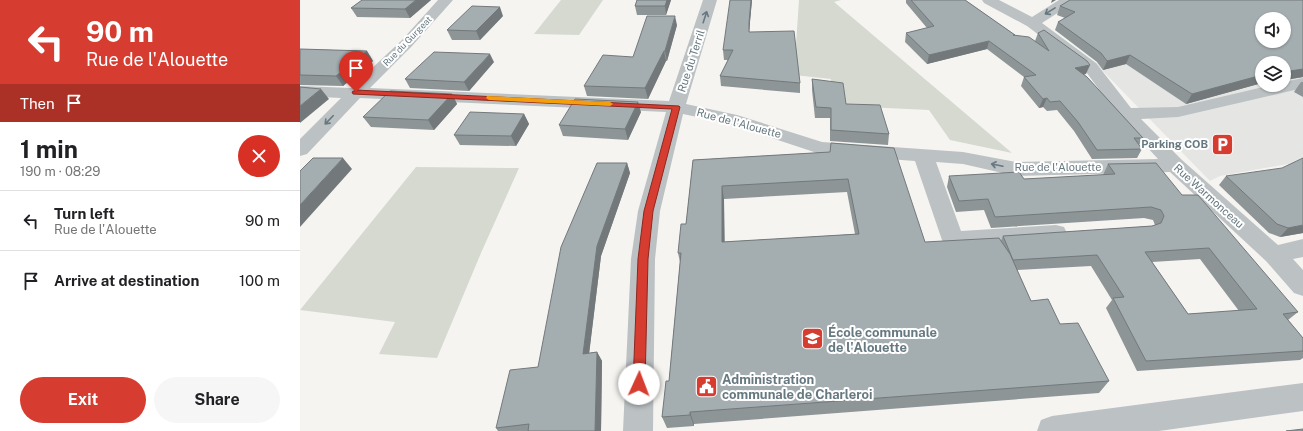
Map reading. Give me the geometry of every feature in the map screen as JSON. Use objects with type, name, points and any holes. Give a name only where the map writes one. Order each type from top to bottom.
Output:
[{"type":"street","name":"Rue du Gurgeat","points":[[300,150],[356,92],[407,43],[446,0]]},
{"type":"street","name":"Rue du Terril","points":[[638,431],[643,259],[648,211],[676,107],[710,0]]},
{"type":"street","name":"Rue Warmonceau","points":[[989,0],[1032,23],[1090,66],[1126,114],[1175,165],[1274,254],[1303,286]]},
{"type":"street","points":[[1032,23],[1068,0]]},
{"type":"street","points":[[1126,114],[1178,112],[1303,83]]},
{"type":"street","name":"Rue de l'Alouette","points":[[300,91],[356,92],[676,107],[731,119],[820,148],[962,158],[1016,169],[1175,165]]},
{"type":"street","points":[[923,155],[953,240],[1073,232]]},
{"type":"street","points":[[1274,254],[1303,248]]},
{"type":"street","points":[[1052,431],[1303,396]]},
{"type":"shaded area","points":[[561,0],[603,0],[579,35],[534,34]]},
{"type":"shaded area","points":[[799,0],[841,0],[834,2],[1012,153],[950,140],[929,110],[844,106],[829,92],[831,79],[794,75]]},
{"type":"shaded area","points":[[1303,12],[1303,159],[1294,163],[1220,176],[1210,181],[1095,63],[1133,56],[1255,42],[1255,48],[1291,48],[1291,16]]},
{"type":"shaded area","points":[[416,167],[519,168],[481,253],[437,358],[379,354],[395,322],[300,310]]},
{"type":"building","points":[[362,0],[416,0],[405,9],[351,8]]},
{"type":"building","points":[[637,0],[667,0],[665,6],[635,6]]},
{"type":"building","points":[[730,0],[751,0],[749,32],[794,31],[800,83],[720,76],[733,50],[723,50]]},
{"type":"building","points":[[911,0],[965,0],[1015,35],[1013,35],[1029,37],[1049,51],[1038,33],[1044,30],[1087,61],[1090,65],[1075,68],[1087,77],[1143,138],[1134,138],[1142,149],[1097,150],[1078,122],[1060,101],[1050,102],[1047,98],[1043,99],[1024,77],[1036,75],[989,41],[929,55],[906,33],[934,26]]},
{"type":"building","points":[[1070,0],[1303,0],[1303,69],[1291,71],[1291,56],[1255,56],[1255,77],[1192,94],[1130,55],[1107,61],[1101,53],[1058,22],[1075,12],[1060,6]]},
{"type":"building","points":[[472,6],[500,7],[476,31],[447,30]]},
{"type":"building","points":[[647,16],[675,16],[665,51],[645,88],[584,86],[603,55],[633,57]]},
{"type":"building","points":[[300,49],[367,51],[336,76],[300,75]]},
{"type":"building","points":[[434,52],[490,54],[464,82],[405,79]]},
{"type":"building","points":[[812,79],[843,83],[846,104],[880,105],[889,134],[831,130],[831,108],[816,107]]},
{"type":"building","points":[[300,87],[321,89],[300,106]]},
{"type":"building","points":[[390,91],[452,94],[428,120],[363,117]]},
{"type":"building","points":[[575,99],[638,102],[625,129],[559,125]]},
{"type":"building","points":[[470,112],[524,114],[511,136],[454,135]]},
{"type":"building","name":"École communale de l'Alouette","points":[[831,143],[894,148],[925,242],[999,238],[1010,254],[1031,301],[1048,299],[1060,324],[1078,323],[1109,381],[690,412],[690,415],[662,417],[666,381],[669,381],[681,253],[678,253],[681,224],[686,224],[693,160],[830,152]],"holes":[[[848,179],[859,234],[722,242],[722,186]]]},
{"type":"building","points":[[313,158],[343,158],[300,205],[300,171]]},
{"type":"building","points":[[1303,158],[1303,225],[1288,228],[1277,224],[1226,176],[1282,168]]},
{"type":"building","points":[[597,163],[627,163],[597,246],[583,354],[597,352],[595,431],[528,431],[529,424],[496,428],[510,370],[538,367],[561,247]]},
{"type":"building","points":[[1156,163],[1182,195],[1198,195],[1298,312],[1283,314],[1303,338],[1303,351],[1146,361],[1113,298],[1124,297],[1097,255],[1013,260],[1003,236],[1152,226],[1161,223],[1164,216],[1161,210],[1151,207],[995,217],[988,199],[959,201],[949,176],[1019,172],[1024,179],[1115,174],[1108,164]],"holes":[[[1209,248],[1257,309],[1188,314],[1145,252]]]},
{"type":"building","points":[[1303,429],[1303,431],[1286,431]]},
{"type":"slow traffic","points":[[489,98],[610,104]]},
{"type":"place","name":"Parking COB","points":[[1223,144]]},
{"type":"place","name":"École communale de l'Alouette","points":[[813,339]]},
{"type":"place","name":"Administration communale de Charleroi","points":[[707,386]]},
{"type":"route","points":[[356,92],[676,107],[648,211],[643,259],[639,384]]}]
